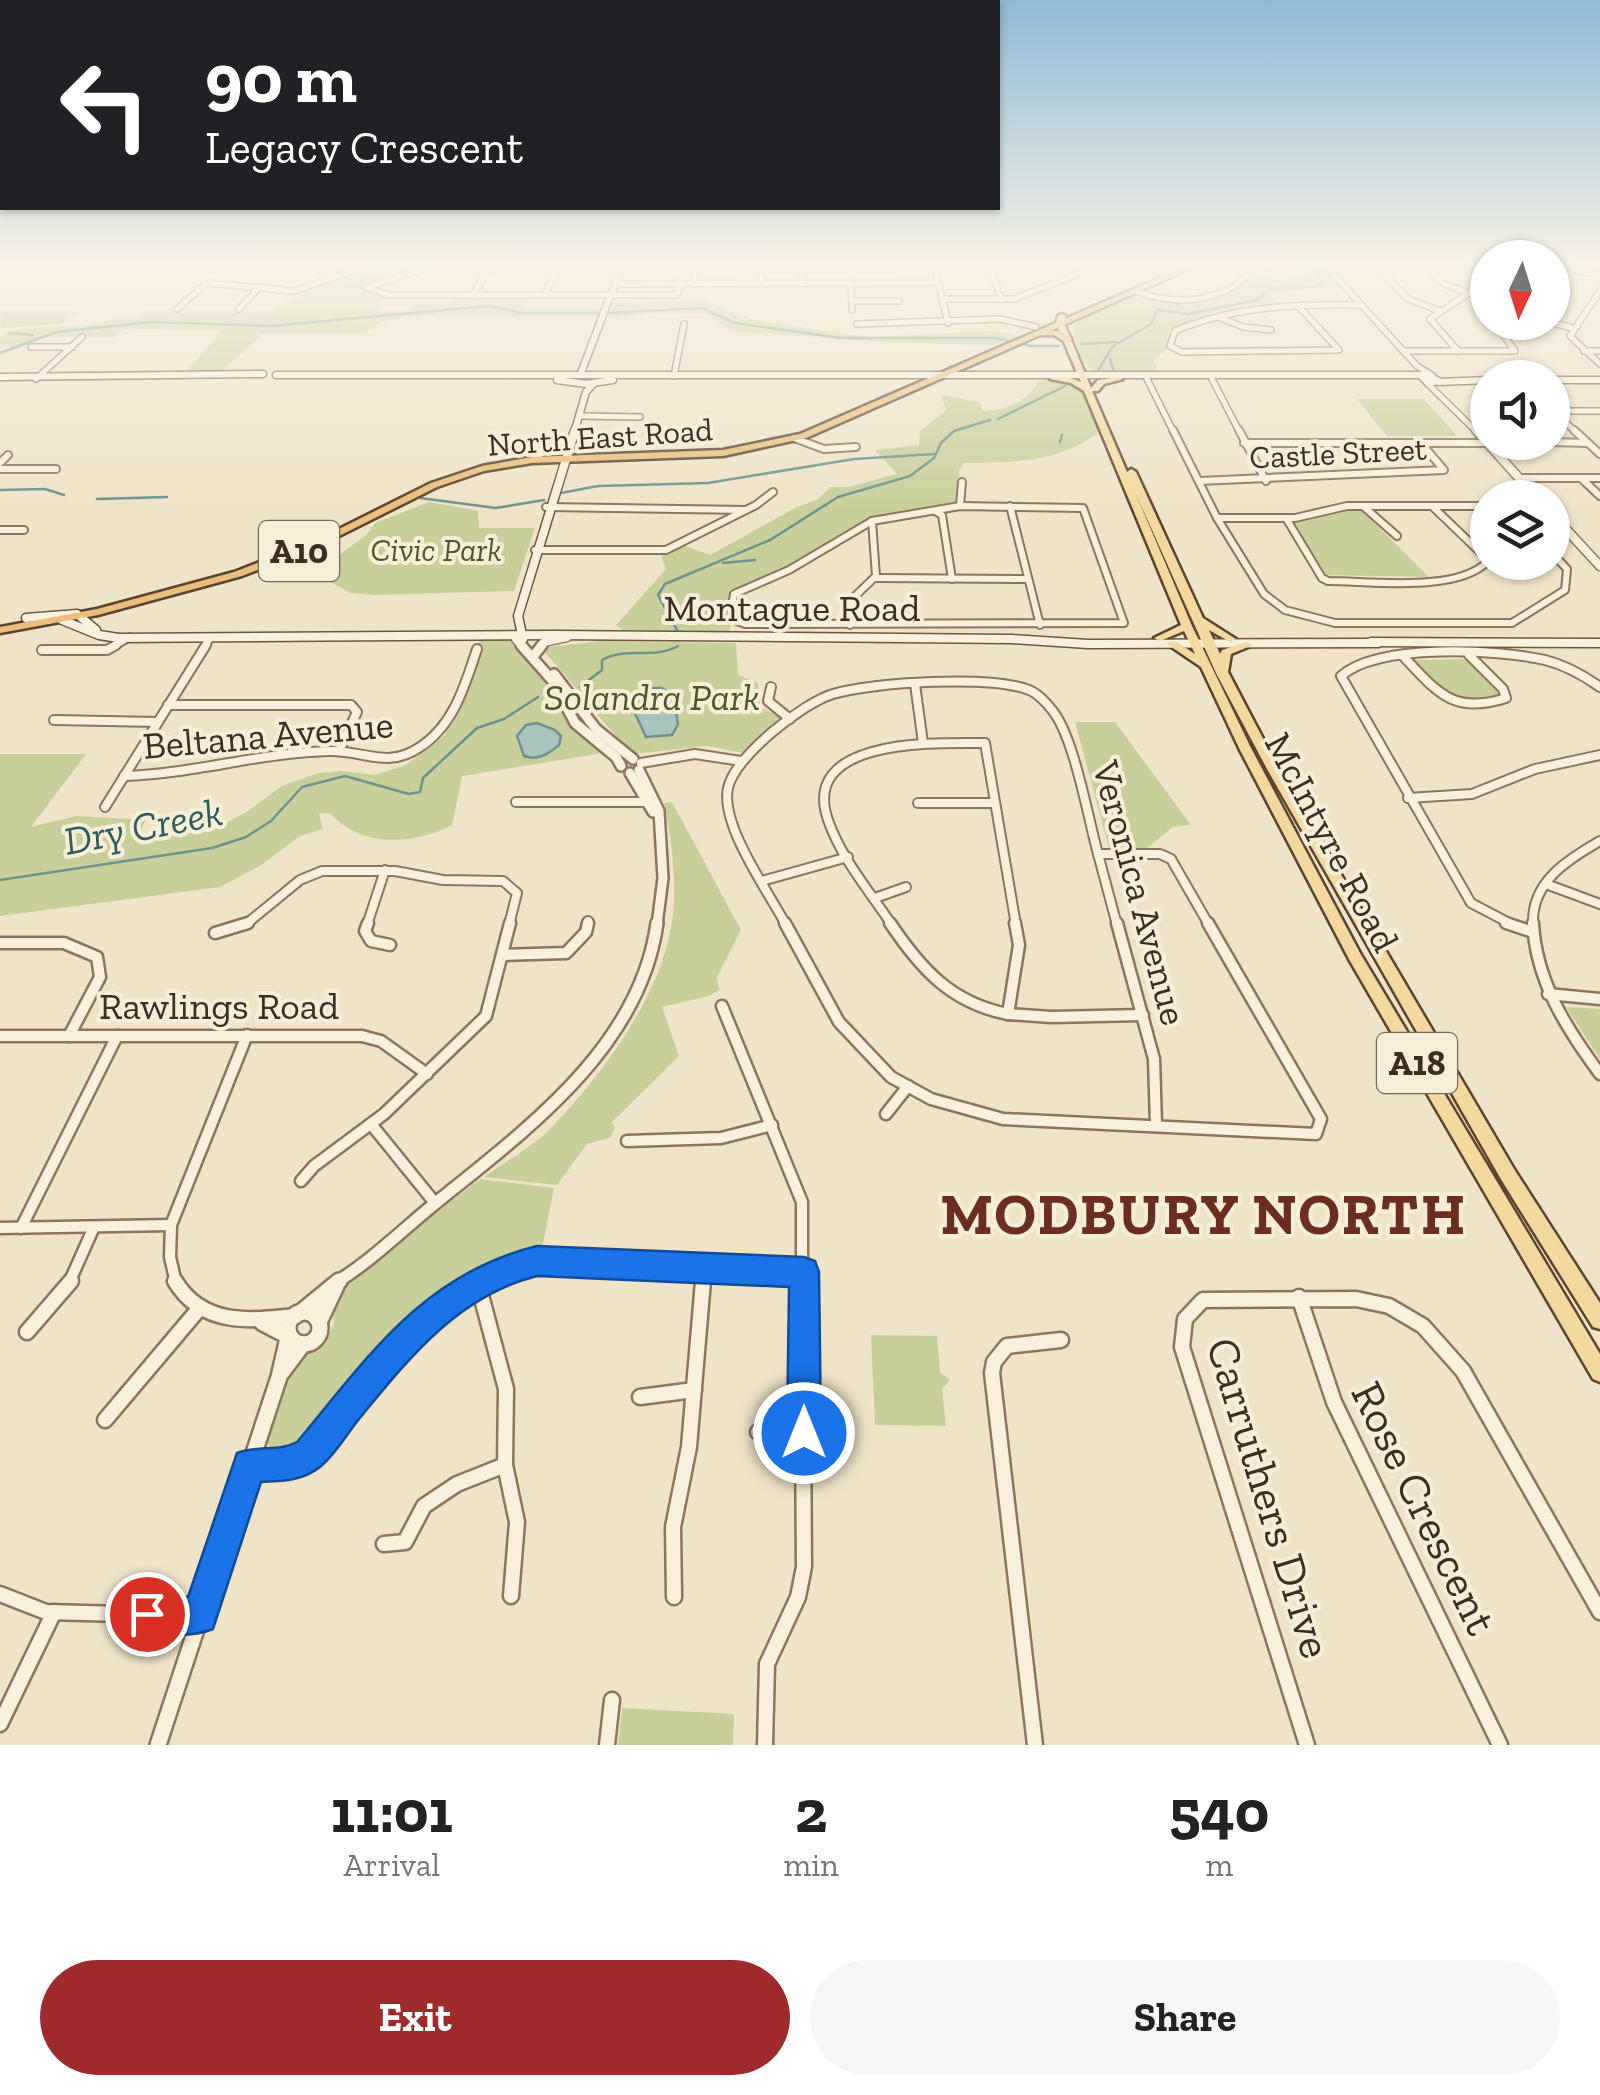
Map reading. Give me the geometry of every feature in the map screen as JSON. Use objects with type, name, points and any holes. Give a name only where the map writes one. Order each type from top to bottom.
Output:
[{"type":"highway","name":"North East Road","points":[[563,456],[744,444],[790,436],[998,346]]},
{"type":"highway","name":"North East Road","points":[[563,456],[717,454],[778,443],[892,389],[959,366],[999,346]]},
{"type":"highway","points":[[744,444],[778,443]]},
{"type":"highway","points":[[534,458],[563,456]]},
{"type":"highway","name":"North East Road","points":[[0,622],[62,620],[192,583],[296,544],[454,470],[534,458]]},
{"type":"highway","name":"North East Road","points":[[0,632],[192,583]]},
{"type":"main road","points":[[519,637],[518,616],[580,392],[579,378],[593,346]]},
{"type":"main road","points":[[598,378],[600,346]]},
{"type":"main road","name":"McIntyre Road","points":[[1071,346],[1194,614],[1206,668],[1355,957],[1600,1372]]},
{"type":"main road","name":"McIntyre Road","points":[[1077,346],[1188,626],[1222,673],[1273,769],[1508,1175],[1600,1320]]},
{"type":"main road","points":[[959,366],[959,372],[969,376]]},
{"type":"main road","points":[[0,378],[883,380],[969,376],[1470,380]]},
{"type":"main road","points":[[563,456],[586,392],[598,378],[1076,382],[1114,378],[1430,379]]},
{"type":"main road","points":[[883,380],[894,384],[892,389]]},
{"type":"main road","points":[[1570,380],[1600,380]]},
{"type":"main road","points":[[534,458],[563,456]]},
{"type":"main road","points":[[519,637],[515,610],[538,550]]},
{"type":"main road","points":[[527,590],[522,616],[528,629],[573,636]]},
{"type":"main road","points":[[1194,614],[1230,639]]},
{"type":"main road","name":"Montague Road","points":[[30,622],[81,615],[99,632],[130,637]]},
{"type":"main road","name":"Montague Road","points":[[62,620],[76,623],[94,636],[330,641],[573,636],[1160,638],[1248,645],[1597,642]]},
{"type":"main road","points":[[1160,638],[1182,632],[1188,626]]},
{"type":"main road","name":"Montague Road","points":[[1079,640],[1173,644],[1230,639],[1378,643]]},
{"type":"main road","points":[[1173,644],[1206,668]]},
{"type":"main road","points":[[1222,673],[1226,652],[1248,645]]},
{"type":"street","points":[[674,376],[680,346]]},
{"type":"street","points":[[1172,346],[1173,350],[1339,350],[1336,346]]},
{"type":"street","points":[[1399,346],[1470,424]]},
{"type":"street","points":[[1453,346],[1458,351]]},
{"type":"street","points":[[1403,351],[1515,351],[1512,346]]},
{"type":"street","points":[[1579,346],[1600,364]]},
{"type":"street","points":[[31,347],[72,347]]},
{"type":"street","points":[[38,378],[72,347]]},
{"type":"street","points":[[1584,351],[1600,351]]},
{"type":"street","points":[[1212,379],[1266,481]]},
{"type":"street","points":[[1430,379],[1444,396]]},
{"type":"street","points":[[1146,380],[1217,518],[1264,594],[1296,615],[1335,623],[1520,621],[1565,590],[1566,580]]},
{"type":"street","points":[[1570,410],[1600,411]]},
{"type":"street","points":[[579,417],[640,417]]},
{"type":"street","points":[[1570,426],[1600,454]]},
{"type":"street","points":[[790,436],[824,450],[856,447]]},
{"type":"street","points":[[1570,442],[1588,442]]},
{"type":"street","points":[[1244,443],[1470,443]]},
{"type":"street","name":"Castle Street","points":[[1199,481],[1266,481],[1322,473],[1444,470],[1421,443]]},
{"type":"street","points":[[0,466],[8,455]]},
{"type":"street","points":[[1504,460],[1520,478],[1600,478]]},
{"type":"street","points":[[0,466],[56,469]]},
{"type":"street","points":[[1582,478],[1600,496]]},
{"type":"street","points":[[960,506],[962,482]]},
{"type":"street","points":[[538,550],[666,550],[773,492]]},
{"type":"street","points":[[874,578],[872,522],[960,506],[1010,506],[1040,625]]},
{"type":"street","name":"Montague Road","points":[[872,522],[790,570],[734,594],[732,621],[1122,624],[1084,508],[1010,506]]},
{"type":"street","points":[[1217,518],[1286,518],[1363,506],[1470,506]]},
{"type":"street","points":[[1363,506],[1397,536]]},
{"type":"street","points":[[1286,518],[1322,578],[1328,581],[1449,581],[1484,567],[1484,556],[1432,506]]},
{"type":"street","points":[[550,507],[746,510]]},
{"type":"street","points":[[933,510],[942,516],[952,579]]},
{"type":"street","points":[[0,530],[24,530]]},
{"type":"street","points":[[1570,534],[1600,566]]},
{"type":"street","points":[[850,624],[850,601],[874,578],[1028,579]]},
{"type":"street","points":[[1074,625],[1079,640]]},
{"type":"street","points":[[536,654],[544,642],[573,636]]},
{"type":"street","points":[[42,650],[107,650],[130,637]]},
{"type":"street","points":[[158,1745],[298,1315],[536,1124],[568,1090],[624,1016],[651,957],[661,910],[664,850],[652,802],[633,766],[596,729],[573,696],[519,637]]},
{"type":"street","points":[[519,637],[552,680],[575,723],[616,757],[633,766],[695,754],[741,761]]},
{"type":"street","points":[[105,807],[211,638]]},
{"type":"street","name":"Beltana Avenue","points":[[124,776],[172,776],[340,751],[371,758],[398,758],[453,719],[476,649]]},
{"type":"street","points":[[1403,656],[1452,704],[1465,706],[1506,698],[1504,690],[1468,654]]},
{"type":"street","points":[[1530,931],[1470,903],[1341,676],[1352,664],[1403,656],[1517,655],[1549,661],[1600,687]]},
{"type":"street","points":[[922,743],[915,684],[878,684],[829,696],[790,719],[741,761],[728,788],[729,820],[839,1022],[891,1076],[931,1099],[1002,1119],[1316,1134],[1321,1119],[1171,859],[1160,854],[1098,854]]},
{"type":"street","name":"Veronica Avenue","points":[[915,684],[1004,684],[1032,691],[1054,711],[1070,751],[1154,1059],[1156,1124]]},
{"type":"street","points":[[771,687],[768,700],[790,719]]},
{"type":"street","points":[[168,705],[351,705],[357,712],[340,751]]},
{"type":"street","points":[[54,720],[158,722]]},
{"type":"street","points":[[1008,1015],[1019,945],[985,744],[880,746],[844,765],[826,787],[825,812],[911,955],[960,1000],[1008,1015],[1142,1014]]},
{"type":"street","points":[[1408,798],[1472,794],[1535,769],[1600,755]]},
{"type":"street","points":[[516,802],[652,802]]},
{"type":"street","points":[[918,803],[993,803]]},
{"type":"street","points":[[1600,841],[1568,857],[1546,884],[1530,931],[1548,994],[1600,1074]]},
{"type":"street","points":[[762,882],[848,856]]},
{"type":"street","points":[[385,870],[365,930],[371,941],[390,945]]},
{"type":"street","points":[[214,933],[245,924],[315,872],[385,870],[444,880],[503,881],[515,888],[516,898],[488,1012],[427,1074],[371,1124],[314,1166],[301,1181]]},
{"type":"street","points":[[1546,884],[1600,904]]},
{"type":"street","points":[[874,898],[906,887]]},
{"type":"street","points":[[503,955],[566,953],[586,932],[588,921]]},
{"type":"street","points":[[0,943],[67,945],[97,958],[100,978],[69,1036]]},
{"type":"street","points":[[1548,994],[1600,999]]},
{"type":"street","points":[[722,1006],[802,1202],[804,1567],[798,1597],[767,1664],[765,1745]]},
{"type":"street","points":[[247,1035],[171,1225],[167,1252],[170,1273],[180,1294],[198,1310],[220,1320],[259,1323],[311,1312],[320,1321]]},
{"type":"street","name":"Rawlings Road","points":[[0,1036],[374,1038],[427,1074]]},
{"type":"street","points":[[21,1228],[117,1036]]},
{"type":"street","points":[[886,1114],[908,1086]]},
{"type":"street","points":[[371,1124],[436,1204]]},
{"type":"street","points":[[627,1141],[722,1138],[772,1125]]},
{"type":"street","points":[[0,1228],[171,1225]]},
{"type":"street","points":[[27,1332],[72,1280],[94,1227]]},
{"type":"street","points":[[250,1465],[291,1464],[309,1454],[394,1351],[438,1308],[507,1269],[537,1261],[804,1272]]},
{"type":"street","points":[[674,1597],[673,1527],[689,1447],[704,1266]]},
{"type":"street","points":[[259,1323],[293,1340],[318,1333],[330,1294],[340,1282]]},
{"type":"street","points":[[478,1284],[506,1390],[505,1464],[517,1522],[511,1596]]},
{"type":"street","name":"Carruthers Drive","points":[[1307,1745],[1181,1337],[1187,1315],[1203,1300],[1298,1297],[1373,1301],[1402,1313],[1438,1338],[1471,1383],[1600,1612]]},
{"type":"street","name":"Rose Crescent","points":[[1298,1297],[1334,1402],[1500,1745]]},
{"type":"street","points":[[105,1420],[198,1310]]},
{"type":"street","points":[[1035,1745],[992,1372],[994,1362],[1007,1346],[1061,1340]]},
{"type":"street","points":[[640,1398],[694,1390]]},
{"type":"street","points":[[758,1432],[804,1433]]},
{"type":"street","points":[[384,1544],[405,1542],[424,1506],[457,1484],[505,1464]]},
{"type":"street","points":[[0,1594],[25,1608],[54,1612],[200,1616]]},
{"type":"street","points":[[0,1724],[54,1612]]},
{"type":"street","points":[[607,1745],[612,1700]]},
{"type":"green space","points":[[208,346],[249,346],[220,372],[185,372]]},
{"type":"green space","points":[[1078,346],[1169,346],[1154,361],[1161,377],[1094,372]]},
{"type":"green space","points":[[1040,380],[1066,380],[1087,389],[1103,428],[1088,440],[1055,454],[1020,461],[964,463],[959,471],[960,506],[877,520],[804,562],[737,592],[729,632],[627,633],[616,625],[666,569],[659,550],[685,546],[710,555],[817,500],[831,487],[848,487],[897,474],[875,450],[919,445],[920,431],[946,410],[941,395],[979,402],[983,411],[992,411],[1023,399]]},
{"type":"green space","points":[[1357,399],[1424,399],[1457,436],[1387,436]]},
{"type":"green space","name":"Civic Park","points":[[429,502],[478,511],[479,528],[535,528],[514,591],[373,595],[351,593],[330,582],[333,563],[375,523]]},
{"type":"green space","points":[[1359,508],[1429,577],[1325,575],[1293,521]]},
{"type":"green space","points":[[516,639],[541,665],[567,711],[610,752],[462,776],[452,825],[437,832],[388,840],[356,832],[330,813],[319,814],[323,829],[300,836],[261,865],[220,887],[0,916],[0,754],[86,754],[31,827],[76,816],[146,820],[138,835],[209,832],[245,813],[282,786],[318,773],[375,775],[406,765],[445,735],[480,640]]},
{"type":"green space","name":"Solandra Park","points":[[601,641],[736,643],[738,675],[758,683],[760,706],[783,719],[743,753],[707,746],[634,754],[545,653],[548,647]]},
{"type":"green space","points":[[1465,659],[1501,695],[1454,701],[1415,660]]},
{"type":"green space","points":[[1075,722],[1115,722],[1191,825],[1173,827],[1146,849],[1109,848]]},
{"type":"green space","points":[[672,802],[741,930],[717,977],[719,990],[662,1007],[679,1056],[612,1122],[615,1128],[610,1138],[587,1144],[557,1185],[484,1177],[536,1141],[573,1104],[614,1052],[648,994],[670,933],[674,902],[672,852],[664,803]]},
{"type":"green space","points":[[1566,1007],[1600,1009],[1600,1059]]},
{"type":"green space","points":[[480,1179],[554,1188],[541,1254],[501,1258],[460,1282],[382,1350],[306,1444],[274,1452],[267,1444],[288,1374],[303,1351],[325,1343],[334,1323],[332,1302],[349,1281]]},
{"type":"green space","points":[[871,1335],[937,1336],[940,1372],[950,1380],[942,1389],[946,1426],[875,1425]]},
{"type":"green space","points":[[622,1708],[734,1714],[733,1745],[618,1745]]},
{"type":"water","points":[[648,688],[662,688],[674,698],[678,724],[672,735],[646,737],[628,698]]},
{"type":"water","points":[[537,723],[561,736],[559,745],[543,756],[524,756],[517,736],[526,725]]},
{"type":"waterway","points":[[0,353],[18,346]]},
{"type":"waterway","name":"Dry Creek","points":[[1099,369],[1113,346]]},
{"type":"waterway","points":[[1110,359],[1114,372]]},
{"type":"waterway","name":"Dry Creek","points":[[998,419],[1065,386]]},
{"type":"waterway","name":"Dry Creek","points":[[678,632],[658,595],[665,584],[770,540],[838,497],[910,476],[934,458],[941,443],[954,431],[990,420]]},
{"type":"waterway","points":[[1060,442],[1062,435]]},
{"type":"waterway","points":[[561,493],[598,486],[708,483],[854,459],[935,454]]},
{"type":"waterway","points":[[0,490],[45,489],[64,495]]},
{"type":"waterway","points":[[97,499],[167,497]]},
{"type":"waterway","points":[[420,498],[496,508],[544,500]]},
{"type":"waterway","points":[[723,563],[755,560]]},
{"type":"waterway","points":[[580,687],[602,670],[602,660],[611,656],[659,652],[678,646]]},
{"type":"waterway","name":"Dry Creek","points":[[0,880],[212,848],[246,837],[271,821],[302,787],[345,776],[409,794],[420,792],[423,778],[477,728],[504,719],[538,697]]},
{"type":"district","name":"MODBURY NORTH","points":[[1204,1214]]},
{"type":"route","points":[[147,1614],[200,1616],[250,1465],[291,1464],[309,1454],[394,1351],[438,1308],[507,1269],[537,1261],[804,1272],[804,1433]]}]
